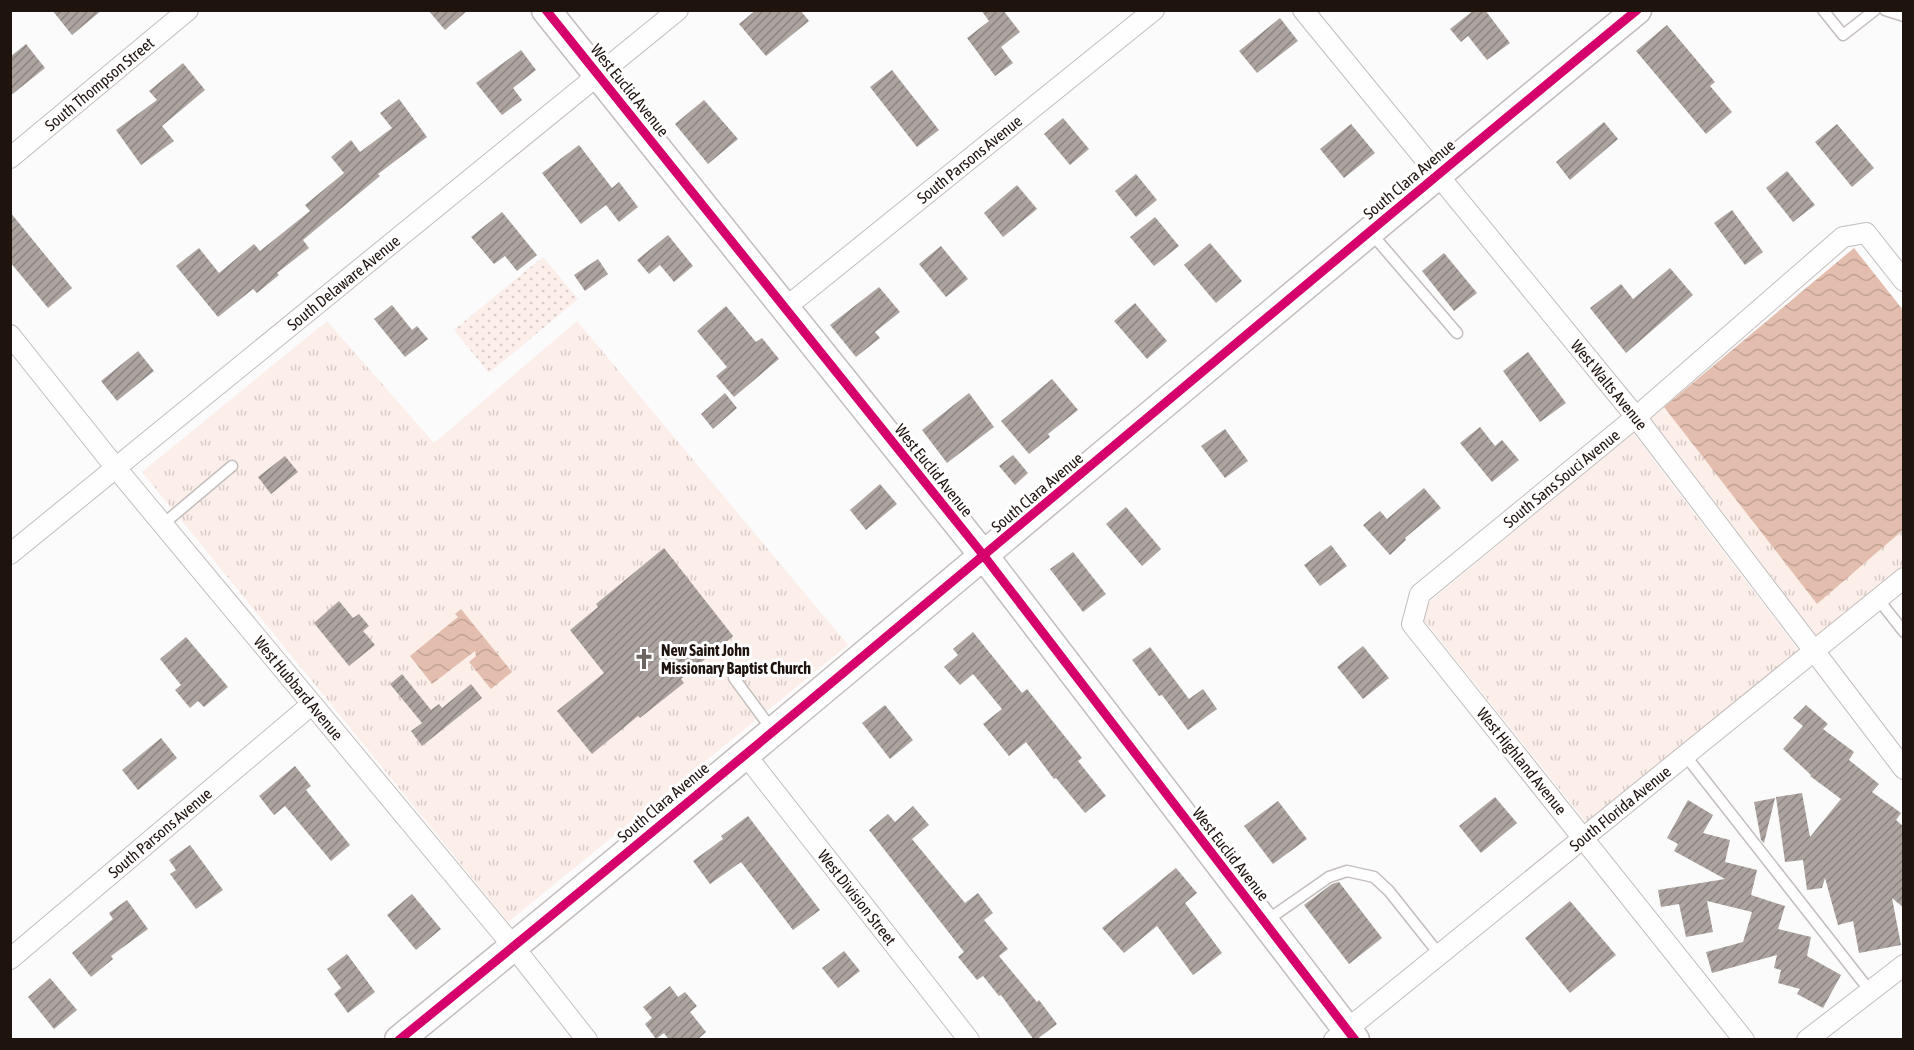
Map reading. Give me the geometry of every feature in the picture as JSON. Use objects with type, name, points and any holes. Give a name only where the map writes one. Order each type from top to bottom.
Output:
[{"type":"street","name":"South Thompson Street","points":[[10,158],[188,10]]},
{"type":"street","name":"West Euclid Avenue","points":[[546,10],[984,556],[1265,922],[1345,1036]]},
{"type":"street","name":"South Delaware Avenue","points":[[10,554],[678,10]]},
{"type":"street","name":"South Parsons Avenue","points":[[785,308],[1154,10]]},
{"type":"street","name":"West Walts Avenue","points":[[1303,10],[1636,417],[1904,769]]},
{"type":"street","name":"South Clara Avenue","points":[[399,1040],[984,556],[1436,175],[1637,10]]},
{"type":"street","name":"South Sans Souci Avenue","points":[[1412,624],[1420,594],[1636,417],[1843,237],[1866,233],[1904,281]]},
{"type":"street","name":"West Hubbard Avenue","points":[[10,335],[162,525],[513,946],[587,1040]]},
{"type":"street","name":"South Florida Avenue","points":[[1345,1036],[1440,954],[1904,578]]},
{"type":"street","name":"West Highland Avenue","points":[[1412,624],[1744,1040]]},
{"type":"street","name":"South Parsons Avenue","points":[[10,959],[311,705]]},
{"type":"street","name":"West Division Street","points":[[745,754],[969,1040]]},
{"type":"street","points":[[1807,1040],[1904,965]]},
{"type":"lane","points":[[1823,10],[1843,35],[1875,10]]},
{"type":"lane","points":[[1885,10],[1904,16]]},
{"type":"lane","points":[[1369,232],[1457,333]]},
{"type":"lane","points":[[162,525],[232,466]]},
{"type":"lane","points":[[1878,599],[1904,632]]},
{"type":"lane","points":[[734,678],[773,730]]},
{"type":"lane","points":[[1685,755],[1870,991]]},
{"type":"lane","points":[[1265,922],[1329,877],[1347,871],[1374,877],[1389,891],[1440,954]]},
{"type":"green space","points":[[543,257],[578,299],[489,373],[454,330]]},
{"type":"green space","points":[[327,321],[434,443],[577,321],[848,645],[508,922],[142,472]]},
{"type":"green space","points":[[1664,407],[1817,604],[1903,530],[1903,565],[1817,636],[1651,418]]},
{"type":"green space","points":[[1633,433],[1799,651],[1586,822],[1424,620],[1428,603]]},
{"type":"water","points":[[1854,248],[1903,310],[1903,530],[1817,604],[1664,407]]},
{"type":"water","points":[[461,609],[512,672],[491,689],[469,662],[476,656],[475,651],[432,684],[410,656],[458,617],[455,614]]},
{"type":"building","points":[[52,10],[102,10],[72,35]]},
{"type":"building","points":[[428,10],[468,10],[445,30]]},
{"type":"building","points":[[756,10],[800,10],[809,21],[766,56],[739,24]]},
{"type":"building","points":[[981,10],[1003,10],[1020,32],[1001,47],[1013,63],[995,76],[967,38],[989,21]]},
{"type":"building","points":[[1474,10],[1485,10],[1510,43],[1487,60],[1468,36],[1461,42],[1450,29]]},
{"type":"building","points":[[1280,18],[1298,41],[1257,73],[1239,51]]},
{"type":"building","points":[[1667,25],[1715,82],[1710,86],[1732,112],[1706,134],[1636,51]]},
{"type":"building","points":[[26,44],[45,68],[10,96],[10,57]]},
{"type":"building","points":[[521,50],[536,70],[513,88],[522,100],[502,115],[476,83]]},
{"type":"building","points":[[183,63],[205,90],[162,126],[174,141],[141,165],[116,130],[157,100],[149,91]]},
{"type":"building","points":[[892,70],[939,130],[917,147],[870,87]]},
{"type":"building","points":[[399,99],[427,137],[378,174],[380,176],[303,240],[309,248],[277,273],[279,275],[257,293],[253,289],[218,317],[176,266],[199,248],[219,273],[254,244],[260,251],[310,211],[305,205],[344,173],[331,157],[351,140],[360,152],[392,128],[380,113]]},
{"type":"building","points":[[704,100],[738,139],[708,164],[675,124]]},
{"type":"building","points":[[1063,118],[1089,149],[1070,165],[1044,134]]},
{"type":"building","points":[[1604,122],[1618,139],[1570,180],[1556,162]]},
{"type":"building","points":[[1351,124],[1375,153],[1344,178],[1320,149]]},
{"type":"building","points":[[1837,124],[1874,168],[1852,187],[1815,142]]},
{"type":"building","points":[[579,145],[612,188],[619,182],[638,207],[619,222],[606,205],[581,224],[542,173]]},
{"type":"building","points":[[1787,171],[1815,205],[1793,222],[1766,188]]},
{"type":"building","points":[[1136,174],[1157,200],[1136,217],[1115,191]]},
{"type":"building","points":[[1017,185],[1037,209],[1003,237],[984,213]]},
{"type":"building","points":[[1732,210],[1763,252],[1745,265],[1714,223]]},
{"type":"building","points":[[10,212],[72,288],[48,308],[10,262]]},
{"type":"building","points":[[502,212],[537,255],[517,271],[505,256],[494,264],[471,237]]},
{"type":"building","points":[[1155,217],[1179,246],[1154,266],[1130,237]]},
{"type":"building","points":[[668,235],[693,266],[674,282],[660,265],[649,274],[637,260]]},
{"type":"building","points":[[1210,243],[1242,281],[1216,303],[1184,265]]},
{"type":"building","points":[[941,246],[968,279],[946,297],[919,264]]},
{"type":"building","points":[[1444,253],[1477,293],[1454,311],[1422,271]]},
{"type":"building","points":[[598,259],[608,274],[585,291],[574,275]]},
{"type":"building","points":[[1670,268],[1693,295],[1626,353],[1590,308],[1621,284],[1633,299]]},
{"type":"building","points":[[879,287],[900,312],[875,332],[880,338],[856,357],[830,325]]},
{"type":"building","points":[[1135,303],[1167,341],[1147,359],[1114,321]]},
{"type":"building","points":[[392,305],[412,330],[417,326],[428,339],[405,357],[374,319]]},
{"type":"building","points":[[726,306],[756,342],[762,338],[779,359],[734,397],[716,376],[727,367],[697,331]]},
{"type":"building","points":[[138,351],[154,371],[117,401],[101,381]]},
{"type":"building","points":[[1528,352],[1566,403],[1540,422],[1503,371]]},
{"type":"building","points":[[1052,379],[1078,410],[1048,434],[1050,437],[1029,454],[1001,421]]},
{"type":"building","points":[[725,393],[737,408],[713,429],[701,414]]},
{"type":"building","points":[[969,393],[994,427],[947,463],[922,430]]},
{"type":"building","points":[[1480,427],[1495,446],[1502,440],[1519,460],[1492,482],[1460,443]]},
{"type":"building","points":[[1225,429],[1248,461],[1225,478],[1201,446]]},
{"type":"building","points":[[1013,455],[1028,473],[1015,485],[999,466]]},
{"type":"building","points":[[285,456],[298,472],[271,494],[258,477]]},
{"type":"building","points":[[880,484],[897,504],[866,530],[850,510]]},
{"type":"building","points":[[1424,488],[1441,508],[1405,538],[1406,540],[1390,555],[1363,525],[1380,511],[1387,519]]},
{"type":"building","points":[[1126,507],[1161,549],[1142,566],[1106,524]]},
{"type":"building","points":[[1331,545],[1347,566],[1320,586],[1304,565]]},
{"type":"building","points":[[664,548],[733,636],[681,679],[684,683],[640,718],[638,716],[592,754],[557,711],[604,673],[570,630],[598,607],[596,604]]},
{"type":"building","points":[[1073,552],[1106,594],[1083,612],[1050,569]]},
{"type":"building","points":[[339,601],[353,618],[359,614],[369,626],[363,631],[375,645],[349,666],[314,623]]},
{"type":"building","points":[[973,632],[1022,693],[1027,689],[1082,758],[1078,761],[1106,796],[1085,813],[1056,778],[1054,779],[1026,742],[1009,756],[983,724],[1002,709],[973,674],[960,685],[944,667],[958,655],[953,649]]},
{"type":"building","points":[[186,637],[228,687],[204,707],[198,701],[190,708],[175,690],[181,685],[160,659]]},
{"type":"building","points":[[1363,646],[1389,678],[1363,699],[1337,667]]},
{"type":"building","points":[[1150,647],[1189,699],[1203,689],[1217,709],[1188,730],[1132,660]]},
{"type":"building","points":[[402,674],[431,710],[439,704],[442,708],[471,684],[482,698],[422,746],[411,731],[422,723],[390,684]]},
{"type":"building","points":[[885,705],[913,740],[890,759],[862,723]]},
{"type":"building","points":[[1806,705],[1828,724],[1823,729],[1854,752],[1849,760],[1879,784],[1872,792],[1901,813],[1896,820],[1904,827],[1904,908],[1892,898],[1901,945],[1859,953],[1853,921],[1838,925],[1825,878],[1822,888],[1807,890],[1803,860],[1785,862],[1776,797],[1802,793],[1810,837],[1841,799],[1810,776],[1783,749],[1803,726],[1793,718]]},
{"type":"building","points":[[161,738],[177,758],[138,790],[122,770]]},
{"type":"building","points":[[295,766],[311,786],[306,790],[350,845],[331,861],[285,806],[274,815],[259,796]]},
{"type":"building","points":[[1495,797],[1517,823],[1481,853],[1459,826]]},
{"type":"building","points":[[1775,798],[1764,843],[1761,840],[1754,802]]},
{"type":"building","points":[[1688,800],[1713,815],[1703,833],[1730,840],[1725,862],[1757,870],[1751,895],[1785,906],[1778,929],[1811,937],[1807,956],[1841,975],[1823,1008],[1797,994],[1800,989],[1778,983],[1781,970],[1774,968],[1777,955],[1712,973],[1706,952],[1743,942],[1752,912],[1707,901],[1713,932],[1686,937],[1679,904],[1661,907],[1658,890],[1725,879],[1674,851],[1678,844],[1667,838]]},
{"type":"building","points":[[1278,801],[1307,839],[1273,864],[1244,826]]},
{"type":"building","points":[[913,806],[929,825],[912,839],[965,903],[978,893],[993,913],[984,920],[1008,949],[999,956],[1037,1002],[1039,1000],[1057,1024],[1036,1040],[1001,995],[999,996],[983,976],[977,980],[958,957],[964,952],[869,830],[888,814],[895,822]]},
{"type":"building","points":[[748,816],[820,910],[793,930],[741,862],[710,884],[693,861],[723,839],[721,836]]},
{"type":"building","points":[[190,845],[223,890],[196,909],[170,874],[176,870],[169,860]]},
{"type":"building","points":[[1176,868],[1197,893],[1185,903],[1222,953],[1193,975],[1157,926],[1124,953],[1102,928]]},
{"type":"building","points":[[1339,882],[1382,938],[1349,964],[1304,905],[1332,884]]},
{"type":"building","points":[[412,894],[441,929],[416,950],[387,915]]},
{"type":"building","points":[[127,900],[148,929],[111,956],[113,959],[91,977],[72,953],[113,919],[109,913]]},
{"type":"building","points":[[1570,901],[1616,955],[1570,993],[1525,938]]},
{"type":"building","points":[[844,951],[860,971],[838,988],[822,968]]},
{"type":"building","points":[[347,954],[375,992],[348,1013],[334,994],[341,988],[327,969]]},
{"type":"building","points":[[50,978],[77,1010],[54,1029],[28,997]]},
{"type":"building","points":[[670,986],[678,997],[685,992],[697,1006],[690,1012],[706,1032],[697,1040],[669,1040],[664,1033],[656,1039],[645,1024],[652,1018],[643,1007]]},
{"type":"cycle path","points":[[546,10],[984,556],[1355,1040]]},
{"type":"cycle path","points":[[399,1040],[710,784],[1637,10]]},
{"type":"place","name":"New Saint John Missionary Baptist Church","points":[[644,659]]}]
